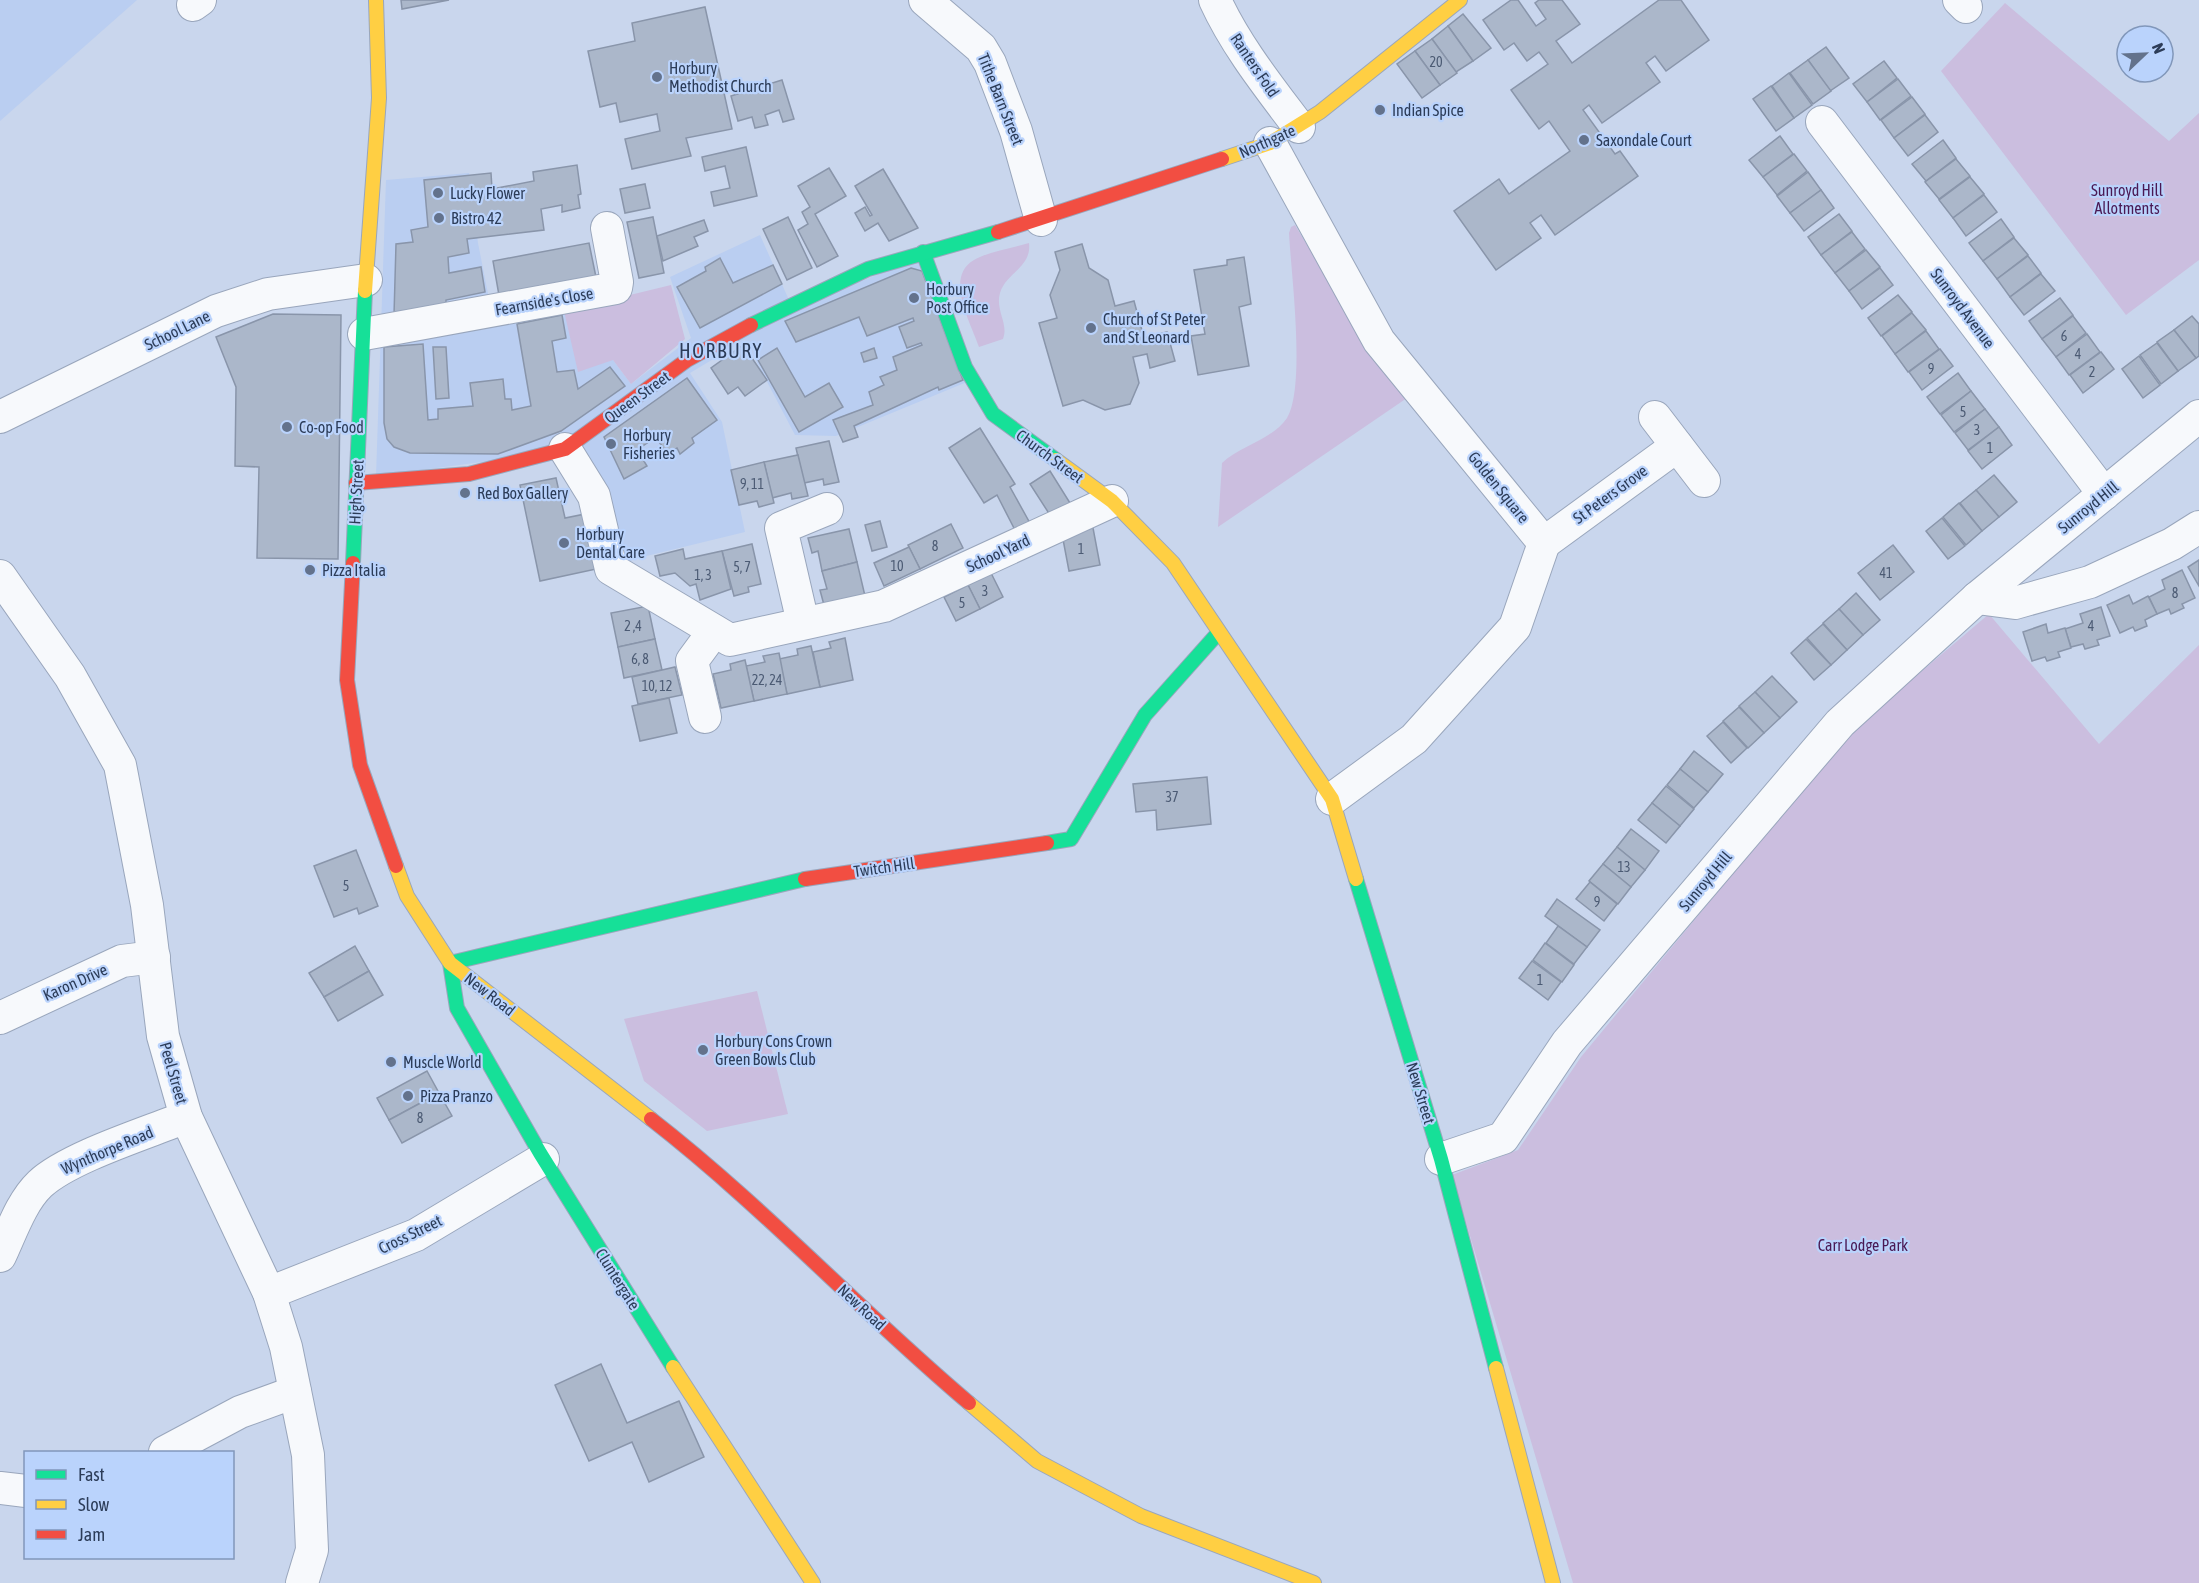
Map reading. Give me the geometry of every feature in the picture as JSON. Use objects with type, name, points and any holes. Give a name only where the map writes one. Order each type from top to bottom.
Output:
[{"type":"street","name":"High Street","points":[[376,0],[379,98],[366,280],[347,680],[352,727],[360,765],[407,896],[450,963]]},
{"type":"street","name":"Tithe Barn Street","points":[[926,0],[981,48],[990,63],[1016,131],[1041,220]]},
{"type":"street","name":"Ranters Fold","points":[[1215,0],[1268,86],[1299,127]]},
{"type":"street","name":"Northgate","points":[[1041,220],[1270,143],[1299,127],[1454,2]]},
{"type":"street","name":"Sunroyd Avenue","points":[[1822,122],[2104,494]]},
{"type":"street","name":"Golden Square","points":[[1270,143],[1379,341],[1544,543]]},
{"type":"street","name":"Queen Street","points":[[356,483],[469,474],[565,449],[687,360],[772,314],[868,269],[1041,220]]},
{"type":"street","name":"Fearnside's Close","points":[[364,334],[616,288],[617,282],[607,228]]},
{"type":"street","name":"Church Street","points":[[923,252],[965,367],[993,414],[1112,501],[1173,563],[1219,633]]},
{"type":"street","name":"School Lane","points":[[0,417],[216,311],[268,294],[366,280]]},
{"type":"street","name":"Sunroyd Hill","points":[[1441,1159],[1503,1138],[1567,1043],[1840,723],[1977,598],[2199,416]]},
{"type":"street","points":[[1655,417],[1704,481]]},
{"type":"street","name":"St Peters Grove","points":[[1544,543],[1677,446]]},
{"type":"street","name":"School Yard","points":[[565,449],[594,496],[611,569],[730,640],[884,606],[1112,501]]},
{"type":"street","points":[[803,623],[781,528],[827,509]]},
{"type":"street","points":[[1977,598],[2015,603],[2090,582],[2172,544],[2199,527]]},
{"type":"street","points":[[1332,800],[1414,739],[1515,627],[1544,543]]},
{"type":"street","name":"Peel Street","points":[[0,576],[9,608],[70,676],[120,765],[147,905],[163,1036],[186,1117],[269,1293],[286,1347],[308,1455],[312,1550],[302,1583]]},
{"type":"street","points":[[705,717],[692,661],[714,631]]},
{"type":"street","name":"Twitch Hill","points":[[450,963],[797,880],[1071,839],[1145,715],[1219,633]]},
{"type":"street","name":"New Street","points":[[1219,633],[1332,800],[1441,1159],[1553,1583]]},
{"type":"street","name":"Karon Drive","points":[[0,1018],[122,961],[154,957]]},
{"type":"street","name":"Cluntergate","points":[[450,963],[457,1008],[543,1160],[732,1463],[813,1583]]},
{"type":"street","name":"New Road","points":[[450,963],[713,1167],[924,1365],[1037,1461],[1141,1516],[1314,1583]]},
{"type":"street","name":"Wynthorpe Road","points":[[0,1256],[24,1206],[39,1185],[62,1167],[186,1117]]},
{"type":"street","name":"Cross Street","points":[[269,1293],[416,1235],[543,1160]]},
{"type":"street","points":[[167,1451],[240,1412],[295,1392]]},
{"type":"street","points":[[0,1488],[24,1491]]},
{"type":"shaded area","points":[[0,0],[137,0],[0,121]]},
{"type":"shaded area","points":[[469,173],[478,243],[494,324],[564,311],[613,360],[631,384],[691,338],[670,277],[760,235],[793,309],[918,258],[967,382],[836,436],[795,435],[745,340],[690,373],[722,422],[745,532],[634,559],[622,566],[573,450],[376,476],[386,180]]},
{"type":"green space","name":"Sunroyd Hill Allotments","points":[[2005,3],[2169,141],[2199,113],[2199,260],[2126,315],[1941,71]]},
{"type":"green space","points":[[1295,225],[1367,345],[1407,398],[1218,527],[1222,463],[1273,432],[1287,418],[1293,403],[1297,356],[1289,233],[1291,227]]},
{"type":"green space","points":[[1029,243],[1027,258],[1007,280],[1000,293],[1003,339],[979,347],[962,301],[961,277],[965,268],[974,260],[987,254]]},
{"type":"green space","points":[[671,285],[685,339],[631,384],[613,360],[578,372],[564,311]]},
{"type":"green space","name":"Carr Lodge Park","points":[[1989,614],[2099,744],[2199,645],[2199,1583],[1573,1583],[1452,1175],[1518,1150],[1581,1057],[1849,733]]},
{"type":"green space","name":"Horbury Cons Crown Green Bowls Club","points":[[757,991],[788,1114],[707,1131],[644,1081],[624,1019]]},
{"type":"building","points":[[401,0],[449,0],[402,9]]},
{"type":"building","name":"Saxondale Court","points":[[1511,0],[1518,0],[1536,26],[1546,19],[1535,3],[1539,0],[1562,0],[1580,24],[1556,41],[1572,63],[1659,0],[1681,0],[1709,40],[1666,71],[1655,56],[1646,63],[1660,82],[1602,123],[1589,105],[1583,110],[1615,154],[1620,151],[1638,176],[1555,235],[1541,215],[1530,223],[1541,238],[1496,270],[1454,211],[1499,179],[1509,194],[1570,151],[1549,121],[1539,129],[1511,90],[1548,64],[1539,52],[1527,61],[1514,43],[1504,50],[1483,20]]},
{"type":"building","name":"Horbury Methodist Church","points":[[705,7],[732,129],[686,138],[691,156],[632,169],[625,139],[660,131],[657,114],[620,122],[616,103],[600,107],[588,51],[635,41],[632,23]]},
{"type":"building","points":[[1463,14],[1491,48],[1473,61],[1448,26]]},
{"type":"building","points":[[1448,26],[1473,61],[1456,72],[1432,39]]},
{"type":"building","points":[[1432,39],[1457,73],[1440,85],[1415,51]]},
{"type":"building","points":[[1826,47],[1849,78],[1830,91],[1808,60]]},
{"type":"building","points":[[1415,51],[1440,85],[1422,98],[1397,64]]},
{"type":"building","points":[[1808,60],[1831,91],[1813,104],[1790,73]]},
{"type":"building","points":[[1884,61],[1897,78],[1867,102],[1853,84]]},
{"type":"building","points":[[1789,73],[1812,105],[1794,118],[1772,86]]},
{"type":"building","points":[[1898,79],[1911,96],[1880,120],[1867,102]]},
{"type":"building","points":[[782,80],[794,119],[783,122],[779,110],[765,115],[768,125],[755,128],[752,117],[738,121],[731,96]]},
{"type":"building","points":[[1771,86],[1794,118],[1776,131],[1753,99]]},
{"type":"building","points":[[1912,97],[1925,114],[1894,138],[1881,120]]},
{"type":"building","points":[[1925,115],[1938,132],[1908,156],[1894,138]]},
{"type":"building","points":[[1780,136],[1793,154],[1763,177],[1749,160]]},
{"type":"building","points":[[1943,140],[1956,158],[1926,181],[1912,164]]},
{"type":"building","points":[[746,147],[757,196],[714,206],[711,192],[730,188],[725,166],[705,171],[702,157]]},
{"type":"building","points":[[1794,154],[1807,171],[1777,195],[1763,177]]},
{"type":"building","points":[[1956,159],[1970,176],[1939,199],[1925,182]]},
{"type":"building","points":[[577,165],[581,194],[578,195],[580,208],[562,212],[562,205],[541,209],[544,230],[467,239],[469,253],[448,257],[449,273],[481,267],[485,292],[446,300],[446,306],[394,315],[396,244],[413,242],[411,230],[428,227],[424,180],[491,173],[492,189],[534,181],[533,172]]},
{"type":"building","points":[[829,168],[846,196],[815,214],[838,256],[817,267],[798,230],[808,224],[802,212],[810,207],[798,186]]},
{"type":"building","points":[[883,169],[918,228],[889,241],[878,223],[865,231],[855,213],[865,207],[870,216],[872,215],[855,186]]},
{"type":"building","points":[[1808,172],[1821,190],[1790,213],[1777,196]]},
{"type":"building","points":[[1970,177],[1984,194],[1953,218],[1939,200]]},
{"type":"building","points":[[645,184],[650,208],[625,213],[620,189]]},
{"type":"building","points":[[1821,190],[1834,208],[1804,231],[1790,213]]},
{"type":"building","points":[[1984,195],[1997,212],[1966,236],[1953,218]]},
{"type":"building","points":[[1839,214],[1852,231],[1821,255],[1808,237]]},
{"type":"building","points":[[653,217],[664,273],[639,278],[627,222]]},
{"type":"building","points":[[788,217],[812,268],[787,280],[763,229]]},
{"type":"building","points":[[2001,219],[2014,237],[1983,261],[1969,243]]},
{"type":"building","points":[[704,220],[708,231],[694,237],[698,246],[663,261],[657,236]]},
{"type":"building","points":[[1852,232],[1865,249],[1835,273],[1821,255]]},
{"type":"building","points":[[2014,238],[2028,255],[1997,279],[1983,261]]},
{"type":"building","points":[[589,243],[597,282],[500,301],[493,261]]},
{"type":"building","name":"Church of St Peter and St Leonard","points":[[1082,244],[1089,268],[1108,280],[1115,306],[1134,301],[1144,338],[1167,332],[1175,361],[1150,368],[1147,354],[1133,357],[1139,383],[1130,404],[1105,410],[1083,400],[1063,406],[1039,323],[1057,318],[1050,295],[1060,270],[1055,252]]},
{"type":"building","points":[[1866,250],[1880,267],[1849,291],[1835,273]]},
{"type":"building","points":[[2028,256],[2041,273],[2010,297],[1997,279]]},
{"type":"building","points":[[1244,257],[1251,304],[1239,307],[1249,366],[1198,375],[1191,336],[1205,334],[1194,270],[1227,265],[1227,260]]},
{"type":"building","points":[[720,258],[733,283],[773,265],[782,284],[700,328],[677,287],[706,271],[705,267]]},
{"type":"building","points":[[911,268],[922,271],[963,380],[939,390],[938,387],[854,426],[858,437],[843,442],[833,420],[873,405],[869,392],[884,385],[880,377],[897,370],[893,357],[922,345],[921,343],[907,348],[899,327],[914,321],[913,318],[867,336],[859,317],[796,342],[785,321]]},
{"type":"building","points":[[1880,268],[1893,285],[1862,309],[1849,291]]},
{"type":"building","points":[[2041,274],[2055,291],[2024,315],[2010,297]]},
{"type":"building","points":[[1898,295],[1912,312],[1881,336],[1868,318]]},
{"type":"building","points":[[2060,298],[2073,315],[2042,339],[2029,321]]},
{"type":"building","points":[[1912,313],[1926,330],[1895,354],[1882,336]]},
{"type":"building","name":"Co-op Food","points":[[273,314],[341,315],[338,559],[257,558],[259,467],[235,466],[236,387],[216,337]]},
{"type":"building","points":[[562,315],[566,338],[552,341],[557,372],[574,370],[578,389],[610,367],[625,386],[561,431],[498,454],[410,453],[394,447],[387,439],[384,423],[384,347],[423,344],[428,420],[438,419],[438,409],[473,406],[470,383],[503,379],[505,399],[511,399],[512,410],[531,406],[517,324]]},
{"type":"building","points":[[2073,316],[2086,333],[2056,357],[2042,339]]},
{"type":"building","points":[[2192,316],[2199,324],[2199,356],[2196,358],[2174,330]]},
{"type":"building","points":[[2174,330],[2196,358],[2178,371],[2157,342]]},
{"type":"building","points":[[1926,331],[1939,349],[1908,372],[1895,354]]},
{"type":"building","points":[[2087,334],[2100,352],[2069,375],[2056,357]]},
{"type":"building","points":[[2157,343],[2178,371],[2161,384],[2140,355]]},
{"type":"building","points":[[743,345],[767,380],[745,396],[738,387],[728,394],[711,368]]},
{"type":"building","points":[[433,347],[446,347],[449,398],[436,399]]},
{"type":"building","points":[[777,348],[805,397],[829,383],[843,407],[799,432],[758,360]]},
{"type":"building","points":[[874,348],[877,358],[864,362],[861,353]]},
{"type":"building","points":[[1940,349],[1953,366],[1922,390],[1909,372]]},
{"type":"building","points":[[2101,352],[2114,369],[2083,393],[2070,375]]},
{"type":"building","points":[[2139,356],[2160,385],[2143,398],[2122,369]]},
{"type":"building","points":[[1958,373],[1971,391],[1940,414],[1927,397]]},
{"type":"building","points":[[687,378],[717,420],[692,438],[694,443],[680,454],[677,448],[667,454],[656,437],[637,450],[647,466],[624,479],[604,437]]},
{"type":"building","points":[[1971,391],[1985,409],[1954,432],[1941,415]]},
{"type":"building","points":[[1985,409],[1999,427],[1968,450],[1955,433]]},
{"type":"building","points":[[1999,427],[2012,445],[1982,469],[1968,451]]},
{"type":"building","points":[[980,428],[1015,484],[1010,487],[1031,525],[1017,534],[997,495],[984,503],[949,448]]},
{"type":"building","points":[[829,441],[839,482],[824,485],[823,479],[804,483],[796,448]]},
{"type":"building","points":[[798,455],[808,496],[792,499],[791,493],[772,498],[764,462]]},
{"type":"building","points":[[764,462],[774,503],[759,507],[757,501],[739,505],[731,470]]},
{"type":"building","points":[[1050,471],[1070,503],[1050,515],[1030,484]]},
{"type":"building","points":[[1994,475],[2017,502],[1999,517],[1976,490]]},
{"type":"building","name":"Horbury Dental Care","points":[[556,478],[565,518],[590,513],[601,568],[540,581],[520,485]]},
{"type":"building","points":[[1976,490],[1999,517],[1982,531],[1960,503]]},
{"type":"building","points":[[1959,503],[1982,531],[1966,545],[1943,517]]},
{"type":"building","points":[[1942,518],[1965,546],[1948,559],[1926,531]]},
{"type":"building","points":[[880,521],[887,547],[872,551],[865,525]]},
{"type":"building","points":[[951,524],[963,548],[920,569],[908,545]]},
{"type":"building","points":[[1093,528],[1100,565],[1069,571],[1062,534]]},
{"type":"building","points":[[849,529],[857,562],[822,571],[818,551],[812,553],[808,538]]},
{"type":"building","points":[[752,544],[761,584],[748,587],[749,592],[734,596],[722,551]]},
{"type":"building","points":[[1893,545],[1914,572],[1880,600],[1858,573]]},
{"type":"building","points":[[909,547],[920,569],[884,586],[874,563]]},
{"type":"building","points":[[683,549],[685,559],[722,551],[731,589],[700,600],[696,584],[690,586],[675,573],[660,576],[655,556]]},
{"type":"building","points":[[2199,560],[2199,586],[2188,567]]},
{"type":"building","points":[[857,562],[865,596],[824,605],[820,590],[827,589],[822,571]]},
{"type":"building","points":[[2182,570],[2195,598],[2182,604],[2184,608],[2171,614],[2169,609],[2157,614],[2149,597],[2165,589],[2162,580]]},
{"type":"building","points":[[991,573],[1003,597],[980,609],[968,585]]},
{"type":"building","points":[[968,585],[980,609],[956,621],[944,597]]},
{"type":"building","points":[[1856,593],[1880,620],[1863,635],[1839,609]]},
{"type":"building","points":[[2129,595],[2133,604],[2148,596],[2157,614],[2145,620],[2147,626],[2135,631],[2133,627],[2120,633],[2107,605]]},
{"type":"building","points":[[648,606],[655,639],[618,647],[611,613]]},
{"type":"building","points":[[2101,607],[2110,636],[2097,640],[2099,645],[2085,649],[2083,644],[2071,647],[2065,629],[2083,623],[2080,614]]},
{"type":"building","points":[[1839,609],[1863,635],[1847,650],[1823,623]]},
{"type":"building","points":[[1823,624],[1847,650],[1831,665],[1807,638]]},
{"type":"building","points":[[2046,624],[2048,633],[2065,628],[2071,648],[2058,652],[2060,657],[2047,661],[2045,657],[2032,661],[2023,632]]},
{"type":"building","points":[[845,638],[853,680],[820,687],[813,652],[831,648],[829,642]]},
{"type":"building","points":[[655,639],[662,670],[624,678],[618,647]]},
{"type":"building","points":[[1806,639],[1831,665],[1814,680],[1791,653]]},
{"type":"building","points":[[811,646],[820,687],[787,694],[779,659],[798,655],[797,649]]},
{"type":"building","points":[[779,653],[787,694],[754,701],[746,666],[765,662],[763,656]]},
{"type":"building","points":[[745,660],[754,701],[721,708],[713,674],[731,670],[730,664]]},
{"type":"building","points":[[675,667],[682,695],[638,704],[632,677]]},
{"type":"building","points":[[1772,676],[1797,702],[1780,718],[1755,692]]},
{"type":"building","points":[[1755,692],[1780,718],[1764,733],[1739,706]]},
{"type":"building","points":[[669,698],[677,733],[640,741],[632,706]]},
{"type":"building","points":[[1739,707],[1764,733],[1748,748],[1723,721]]},
{"type":"building","points":[[1723,722],[1747,748],[1731,763],[1707,736]]},
{"type":"building","points":[[1694,751],[1723,774],[1708,792],[1680,769]]},
{"type":"building","points":[[1680,769],[1708,792],[1694,808],[1667,785]]},
{"type":"building","points":[[1207,777],[1211,824],[1157,830],[1156,810],[1136,812],[1133,784]]},
{"type":"building","points":[[1666,786],[1694,809],[1680,826],[1652,803]]},
{"type":"building","points":[[1652,803],[1680,826],[1666,843],[1638,820]]},
{"type":"building","points":[[1631,829],[1659,851],[1645,870],[1617,847]]},
{"type":"building","points":[[1617,847],[1645,870],[1631,887],[1603,864]]},
{"type":"building","points":[[356,850],[378,906],[359,914],[357,908],[334,917],[314,866]]},
{"type":"building","points":[[1603,864],[1631,887],[1618,904],[1589,881]]},
{"type":"building","points":[[1590,882],[1617,904],[1604,921],[1576,899]]},
{"type":"building","points":[[1557,899],[1600,930],[1587,947],[1545,916]]},
{"type":"building","points":[[1558,926],[1587,947],[1574,964],[1546,943]]},
{"type":"building","points":[[1545,943],[1574,965],[1562,982],[1533,960]]},
{"type":"building","points":[[355,946],[369,971],[324,997],[309,973]]},
{"type":"building","points":[[1532,961],[1561,982],[1548,1000],[1519,978]]},
{"type":"building","points":[[369,971],[383,995],[338,1021],[324,997]]},
{"type":"building","name":"Pizza Pranzo","points":[[427,1071],[439,1093],[389,1120],[377,1098]]},
{"type":"building","points":[[439,1093],[452,1116],[402,1143],[389,1120]]},
{"type":"building","points":[[601,1364],[627,1423],[679,1401],[704,1457],[649,1482],[632,1442],[589,1461],[555,1385]]},
{"type":"traffic: fast","points":[[751,325],[868,269],[998,232]]},
{"type":"traffic: fast","points":[[923,252],[965,367],[993,414],[1056,460]]},
{"type":"traffic: fast","points":[[353,563],[365,291]]},
{"type":"traffic: fast","points":[[1047,843],[1071,839],[1145,715],[1219,632]]},
{"type":"traffic: fast","points":[[450,963],[805,879]]},
{"type":"traffic: fast","points":[[1356,879],[1441,1159],[1496,1368]]},
{"type":"traffic: fast","points":[[450,963],[457,1008],[540,1153],[673,1367]]},
{"type":"traffic: slow","points":[[365,291],[379,98],[376,0]]},
{"type":"traffic: slow","points":[[1222,159],[1270,143],[1320,112],[1460,0]]},
{"type":"traffic: slow","points":[[1056,460],[1112,501],[1173,563],[1332,799],[1356,879]]},
{"type":"traffic: slow","points":[[396,866],[407,896],[450,963],[651,1119]]},
{"type":"traffic: slow","points":[[673,1367],[813,1583]]},
{"type":"traffic: slow","points":[[1496,1368],[1553,1583]]},
{"type":"traffic: slow","points":[[969,1403],[1037,1461],[1141,1516],[1314,1583]]},
{"type":"traffic: jam","points":[[998,232],[1222,159]]},
{"type":"traffic: jam","points":[[356,483],[469,474],[565,449],[687,360],[751,325]]},
{"type":"traffic: jam","points":[[353,563],[347,680],[360,765],[396,866]]},
{"type":"traffic: jam","points":[[805,879],[1047,843]]},
{"type":"traffic: jam","points":[[651,1119],[733,1187],[969,1403]]},
{"type":"place","name":"Horbury Methodist Church","points":[[657,77]]},
{"type":"place","name":"Indian Spice","points":[[1380,110]]},
{"type":"place","name":"Saxondale Court","points":[[1584,140]]},
{"type":"place","name":"Lucky Flower","points":[[438,193]]},
{"type":"place","name":"Bistro 42","points":[[439,218]]},
{"type":"place","name":"Horbury Post Office","points":[[914,298]]},
{"type":"place","name":"Church of St Peter and St Leonard","points":[[1091,328]]},
{"type":"place","name":"Co-op Food","points":[[287,427]]},
{"type":"place","name":"Horbury Fisheries","points":[[611,444]]},
{"type":"place","name":"Red Box Gallery","points":[[465,493]]},
{"type":"place","name":"Horbury Dental Care","points":[[564,543]]},
{"type":"place","name":"Pizza Italia","points":[[310,570]]},
{"type":"place","name":"Horbury Cons Crown Green Bowls Club","points":[[703,1050]]},
{"type":"place","name":"Muscle World","points":[[391,1062]]},
{"type":"place","name":"Pizza Pranzo","points":[[408,1096]]},
{"type":"district","name":"HORBURY","points":[[721,350]]}]
